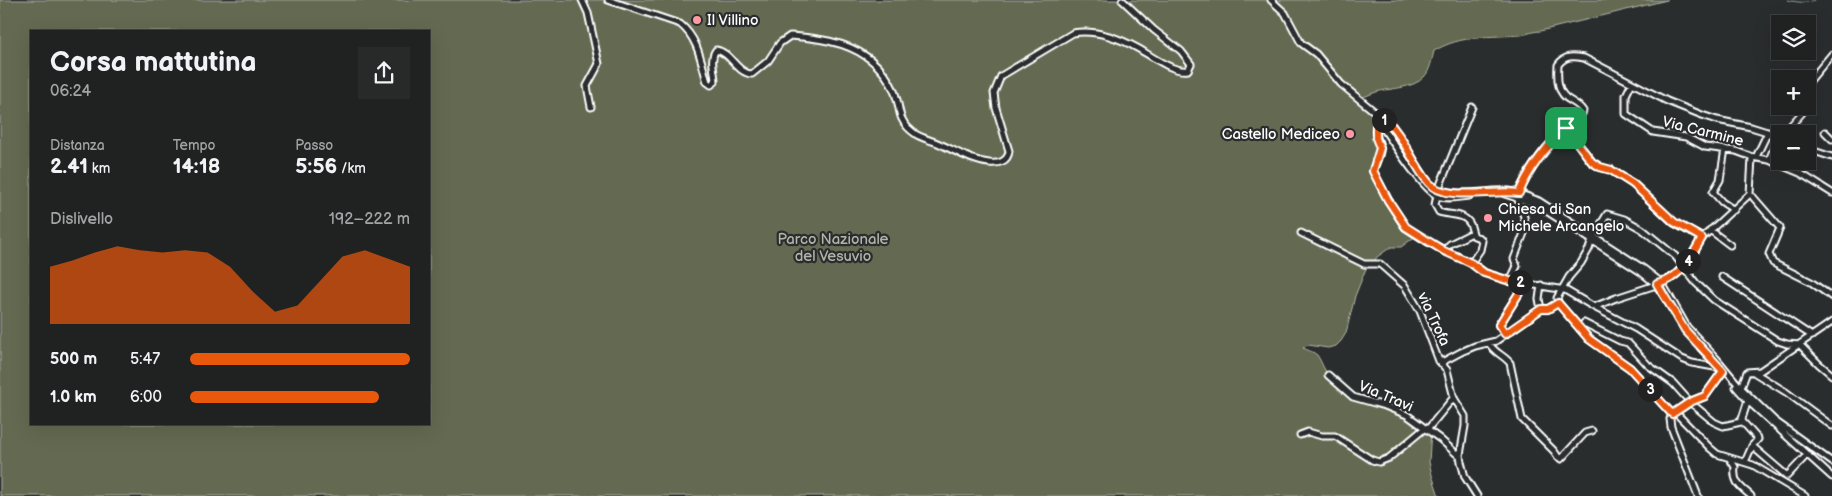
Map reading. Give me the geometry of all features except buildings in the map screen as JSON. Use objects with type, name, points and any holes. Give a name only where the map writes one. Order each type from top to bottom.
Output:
[{"type":"street","points":[[582,0],[588,12],[599,64],[587,86],[591,107]]},
{"type":"street","points":[[608,0],[680,24],[687,30],[696,46],[707,82],[710,84],[714,82],[712,60],[716,50],[723,51],[741,70],[747,74],[752,74],[768,61],[780,43],[790,36],[817,39],[849,47],[867,57],[888,79],[894,89],[902,119],[909,130],[918,136],[977,161],[989,163],[1004,161],[1009,151],[996,108],[994,93],[1001,76],[1073,33],[1086,30],[1106,35],[1123,41],[1181,71],[1190,68],[1190,64],[1181,51],[1154,30],[1122,0]]},
{"type":"street","points":[[1271,0],[1284,13],[1297,36],[1307,48],[1316,54],[1341,84],[1381,121],[1407,162],[1426,186],[1437,193],[1503,191],[1539,201],[1593,239],[1644,269],[1659,284],[1687,327],[1748,400],[1832,477]]},
{"type":"street","points":[[1816,73],[1832,54]]},
{"type":"street","points":[[1510,281],[1517,266],[1514,259],[1526,228],[1518,195],[1530,171],[1554,138],[1578,120],[1583,111],[1579,106],[1567,100],[1560,90],[1558,65],[1566,57],[1584,58],[1667,101],[1710,118],[1771,133]]},
{"type":"street","name":"Via Carmine","points":[[1632,83],[1625,98],[1627,115],[1653,132],[1680,136],[1705,147],[1736,151],[1769,160],[1800,173],[1832,193]]},
{"type":"street","points":[[1471,263],[1482,245],[1480,238],[1474,236],[1472,228],[1466,219],[1458,215],[1443,213],[1436,209],[1435,206],[1437,193],[1472,106]]},
{"type":"street","points":[[1791,125],[1800,115]]},
{"type":"street","points":[[1381,121],[1392,126],[1437,193]]},
{"type":"street","points":[[1381,121],[1376,126],[1375,132],[1380,148],[1372,168],[1388,200],[1406,227],[1444,251],[1471,263],[1484,273],[1510,281],[1562,289],[1636,329],[1682,359],[1692,364],[1722,370]]},
{"type":"street","points":[[1566,128],[1592,162],[1600,167],[1611,170],[1633,184],[1674,222],[1702,238]]},
{"type":"street","points":[[1594,308],[1616,298],[1659,284],[1674,276],[1684,266],[1702,238],[1750,194],[1754,157],[1768,132]]},
{"type":"street","points":[[1825,132],[1832,139]]},
{"type":"street","points":[[1725,149],[1720,180],[1713,192],[1722,202],[1734,210]]},
{"type":"street","points":[[1816,152],[1832,157]]},
{"type":"street","points":[[1769,160],[1771,156]]},
{"type":"street","points":[[1753,197],[1780,228],[1769,254],[1772,263],[1811,282],[1832,297]]},
{"type":"street","points":[[1805,496],[1745,462],[1717,454],[1674,414],[1630,368],[1600,348],[1580,329],[1558,303],[1557,298],[1581,263],[1607,214],[1611,215],[1642,229],[1684,266],[1696,283],[1721,305],[1778,341],[1800,345],[1819,364],[1831,371]]},
{"type":"street","points":[[1710,230],[1730,245]]},
{"type":"street","name":"via Trofa","points":[[1301,233],[1352,260],[1366,265],[1380,264],[1405,286],[1420,311],[1439,361],[1447,370],[1454,396],[1465,416],[1460,456]]},
{"type":"street","points":[[1444,251],[1450,244],[1472,233]]},
{"type":"street","points":[[1722,277],[1812,336]]},
{"type":"street","points":[[1505,334],[1499,325],[1521,290],[1522,282]]},
{"type":"street","points":[[1659,284],[1685,330],[1740,389],[1775,420],[1832,462]]},
{"type":"street","points":[[1541,285],[1539,299],[1541,309]]},
{"type":"street","points":[[1439,361],[1444,361],[1475,346],[1489,343],[1541,309],[1548,309],[1558,303]]},
{"type":"street","points":[[1740,389],[1747,372],[1760,371],[1832,322]]},
{"type":"street","points":[[1580,329],[1584,323],[1620,342],[1628,343],[1648,365],[1673,383],[1690,402],[1714,422],[1722,426],[1741,420]]},
{"type":"street","points":[[1489,343],[1494,351],[1506,358],[1510,363],[1522,419],[1558,457],[1561,459],[1585,434],[1592,431]]},
{"type":"street","points":[[1698,496],[1670,419],[1690,402],[1705,396],[1722,370]]},
{"type":"street","points":[[1755,372],[1832,426]]},
{"type":"street","name":"Via Travi","points":[[1328,375],[1353,397],[1400,412],[1426,429],[1460,456]]},
{"type":"street","points":[[1300,436],[1308,432],[1322,436],[1335,436],[1372,460],[1379,462],[1389,458],[1426,429],[1454,396]]},
{"type":"street","points":[[1741,420],[1748,400]]},
{"type":"street","points":[[1741,420],[1758,439],[1752,446],[1745,462]]},
{"type":"street","points":[[1752,446],[1787,476]]},
{"type":"street","points":[[1460,456],[1465,477],[1477,496]]},
{"type":"street","points":[[1730,458],[1735,467],[1734,476],[1737,482],[1751,496]]},
{"type":"street","points":[[1782,482],[1804,458]]},
{"type":"green space","name":"Parco Nazionale del Vesuvio","points":[[0,0],[1667,0],[1524,35],[1465,39],[1454,42],[1434,51],[1428,72],[1419,81],[1408,86],[1376,92],[1361,98],[1389,122],[1380,131],[1378,138],[1382,148],[1376,175],[1405,224],[1420,233],[1401,247],[1391,247],[1367,266],[1355,296],[1346,333],[1336,346],[1328,348],[1308,345],[1303,348],[1317,355],[1329,375],[1350,394],[1366,403],[1380,404],[1431,429],[1429,462],[1439,496],[0,496]]},
{"type":"waterway","points":[[1788,0],[1798,2],[1814,0]]},
{"type":"place","name":"Il Villino","points":[[697,20]]},
{"type":"place","name":"Castello Mediceo","points":[[1350,134]]},
{"type":"place","name":"Chiesa di San Michele Arcangelo","points":[[1488,218]]},
{"type":"route","points":[[1384,120],[1398,134],[1430,184],[1438,190],[1452,193],[1503,191],[1519,193],[1530,171],[1554,138],[1566,128],[1585,156],[1592,162],[1600,167],[1611,170],[1633,184],[1674,222],[1702,238],[1684,266],[1674,276],[1657,284],[1685,330],[1723,371],[1705,396],[1690,402],[1676,413],[1672,414],[1630,368],[1589,339],[1558,303],[1548,309],[1541,309],[1505,334],[1499,325],[1521,290],[1522,282],[1510,281],[1484,273],[1471,263],[1444,251],[1406,227],[1388,200],[1372,168],[1375,165],[1380,148],[1376,138],[1376,126],[1384,120]]}]
